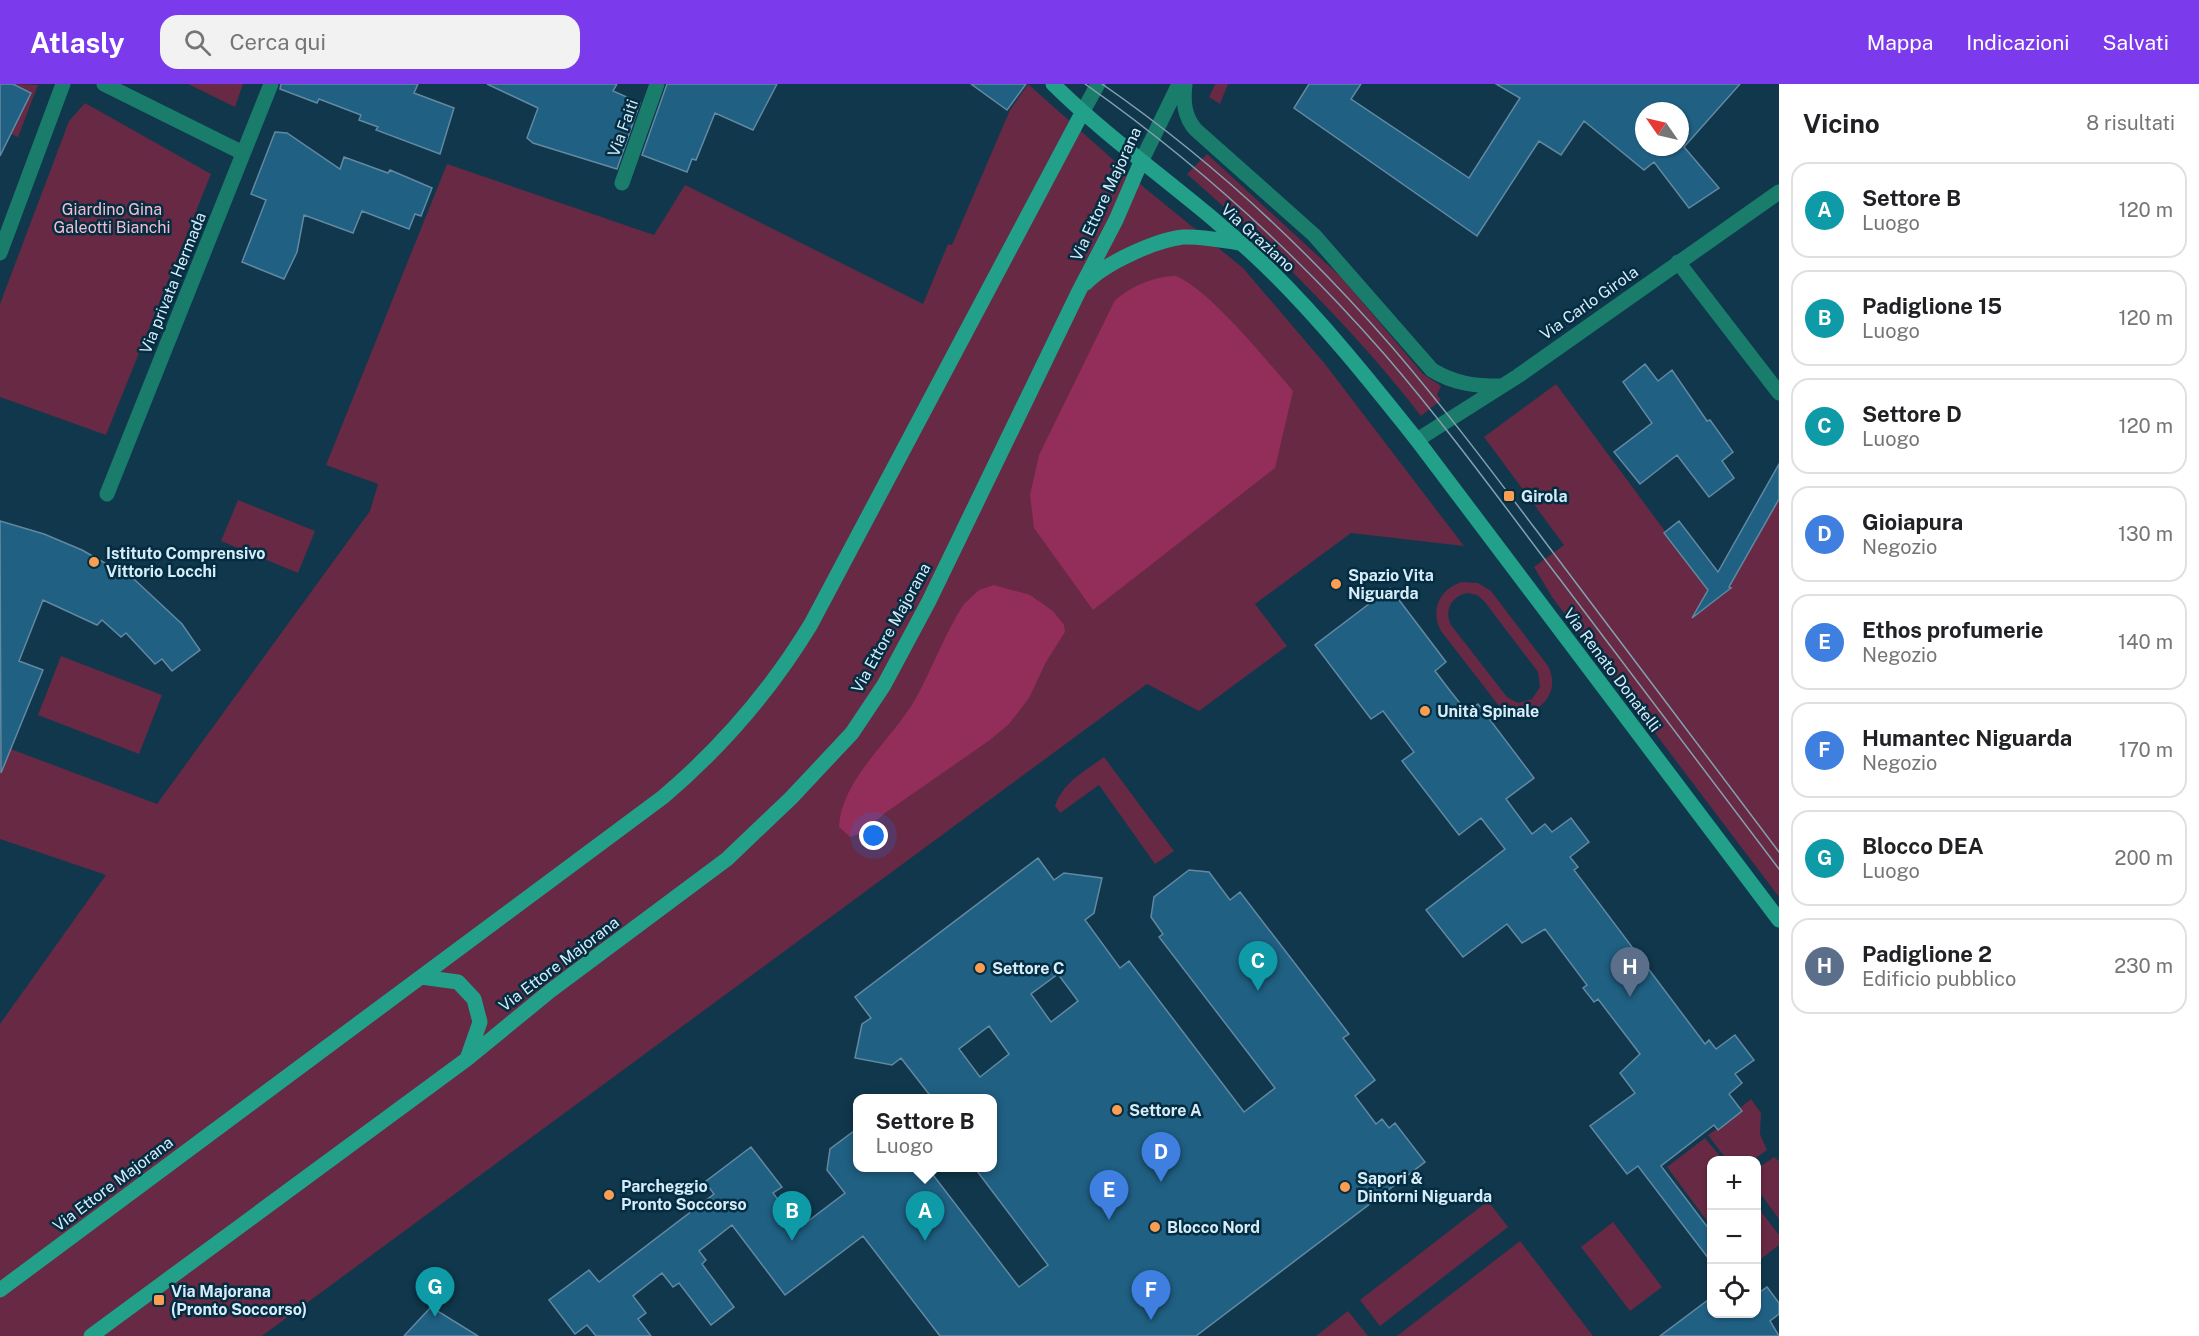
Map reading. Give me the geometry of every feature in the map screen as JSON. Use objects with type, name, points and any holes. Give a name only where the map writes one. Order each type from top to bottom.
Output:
[{"type":"street","points":[[0,253],[63,84]]},
{"type":"street","points":[[104,84],[243,153]]},
{"type":"street","name":"Via privata Hermada","points":[[107,494],[271,84]]},
{"type":"street","name":"Via Faiti","points":[[622,183],[657,84]]},
{"type":"street","name":"Via Graziano","points":[[1053,84],[1082,113],[1268,269],[1326,332],[1417,440]]},
{"type":"street","name":"Via Ettore Majorana","points":[[0,1290],[663,797],[720,744],[768,688],[792,655],[830,592],[1098,84]]},
{"type":"street","name":"Via Ettore Majorana","points":[[91,1336],[467,1059],[550,991],[727,858],[791,798],[852,733],[884,685],[929,601],[1078,293],[1116,220],[1179,84]]},
{"type":"street","points":[[1185,84],[1185,106],[1191,124],[1314,235],[1432,369],[1447,379],[1462,384],[1502,386]]},
{"type":"street","name":"Via Carlo Girola","points":[[1417,440],[1502,386],[1779,192]]},
{"type":"street","points":[[1078,293],[1089,280],[1112,263],[1167,241],[1200,238],[1239,243]]},
{"type":"street","points":[[1678,261],[1779,393]]},
{"type":"street","name":"Via Renato Donatelli","points":[[1417,440],[1779,920]]},
{"type":"street","name":"Via Ettore Majorana","points":[[422,977],[459,982],[474,999],[480,1022],[467,1059]]},
{"type":"green space","points":[[13,84],[38,85],[18,137],[11,134]]},
{"type":"green space","points":[[188,84],[243,84],[235,107]]},
{"type":"green space","points":[[1028,84],[1146,189],[1243,268],[1325,364],[1464,546],[1351,533],[1255,604],[1287,646],[1199,711],[1147,684],[262,1336],[0,1336],[0,1024],[106,875],[0,839],[0,745],[157,804],[370,511],[378,484],[326,465],[447,164],[654,235],[685,185],[923,304],[948,244],[952,245],[1010,110]]},
{"type":"green space","points":[[1215,84],[1228,84],[1220,104],[1209,97]]},
{"type":"green space","name":"Giardino Gina Galeotti Bianchi","points":[[85,103],[211,174],[106,435],[0,397],[0,304],[69,121]]},
{"type":"green space","points":[[1207,154],[1341,277],[1423,374],[1441,386],[1437,395],[1441,400],[1421,416],[1367,351],[1310,289],[1187,174]]},
{"type":"green space","points":[[1556,384],[1716,600],[1730,589],[1729,586],[1779,499],[1779,897],[1552,597],[1534,567],[1564,545],[1484,437]]},
{"type":"green space","points":[[238,500],[315,531],[298,573],[221,541]]},
{"type":"green space","points":[[1462,582],[1478,583],[1491,591],[1548,666],[1552,678],[1551,689],[1540,706],[1521,713],[1510,712],[1499,706],[1441,631],[1436,616],[1437,609],[1442,595],[1454,585]],"holes":[[[1467,593],[1477,595],[1538,672],[1540,687],[1532,699],[1518,703],[1507,697],[1451,625],[1448,614],[1453,601]]]},
{"type":"green space","points":[[61,656],[162,695],[139,754],[38,715]]},
{"type":"green space","points":[[1104,757],[1174,851],[1155,864],[1099,785],[1060,813],[1055,806],[1063,790],[1069,784]]},
{"type":"green space","points":[[1751,1099],[1761,1113],[1760,1134],[1767,1150],[1759,1156],[1724,1156],[1708,1135],[1742,1112],[1740,1108]]},
{"type":"green space","points":[[1705,1138],[1720,1156],[1707,1156],[1707,1221],[1667,1167]]},
{"type":"green space","points":[[1774,1157],[1779,1161],[1779,1219],[1761,1194],[1761,1166]]},
{"type":"green space","points":[[1488,1201],[1508,1227],[1380,1326],[1360,1300]]},
{"type":"green space","points":[[1761,1212],[1779,1235],[1779,1245],[1761,1259]]},
{"type":"green space","points":[[1613,1222],[1662,1287],[1630,1311],[1581,1247]]},
{"type":"green space","points":[[1520,1241],[1593,1336],[1397,1336]]},
{"type":"green space","points":[[1348,1311],[1368,1336],[1316,1336]]},
{"type":"shaded area","points":[[1176,276],[1190,284],[1221,311],[1293,391],[1275,468],[1093,610],[1034,528],[1030,495],[1039,455],[1114,302],[1142,283]]},
{"type":"shaded area","points":[[994,585],[1030,595],[1053,611],[1064,625],[1065,632],[1046,662],[1029,698],[1009,724],[990,740],[885,813],[862,833],[850,837],[839,827],[842,809],[858,776],[916,698],[964,604],[979,590]]},
{"type":"building","points":[[0,84],[13,84],[31,93],[0,156]]},
{"type":"building","points":[[281,84],[418,84],[414,93],[454,108],[440,154],[376,130],[378,127],[359,120],[361,115],[319,99],[317,103],[280,89]]},
{"type":"building","points":[[487,84],[617,84],[613,91],[640,103],[617,169],[533,143],[527,138],[538,108]]},
{"type":"building","points":[[667,84],[777,84],[753,130],[715,113],[696,160],[692,159],[687,172],[642,155]]},
{"type":"building","points":[[971,84],[1026,84],[1007,110]]},
{"type":"building","points":[[1309,84],[1361,84],[1351,99],[1469,178],[1520,98],[1496,84],[1740,84],[1689,141],[1689,102],[1635,102],[1635,156],[1689,156],[1689,153],[1719,188],[1689,208],[1654,162],[1644,170],[1584,121],[1561,155],[1539,141],[1477,236],[1294,108]]},
{"type":"building","points":[[275,132],[287,133],[340,169],[344,157],[388,173],[390,170],[432,188],[421,216],[415,214],[409,229],[362,211],[353,233],[304,215],[297,252],[284,279],[242,262],[266,200],[251,194]]},
{"type":"building","points":[[1645,364],[1658,381],[1672,370],[1707,421],[1710,420],[1733,452],[1722,461],[1734,478],[1709,497],[1677,455],[1640,484],[1614,452],[1652,423],[1623,382]]},
{"type":"building","points":[[1779,464],[1779,499],[1729,587],[1731,588],[1692,618],[1708,590],[1664,533],[1679,521],[1718,572]]},
{"type":"building","points":[[0,521],[44,534],[82,550],[135,580],[182,624],[200,650],[172,671],[162,659],[155,664],[126,633],[121,637],[102,620],[97,625],[43,600],[19,661],[43,670],[1,773]]},
{"type":"building","points":[[1390,588],[1446,662],[1435,671],[1467,712],[1478,704],[1534,778],[1506,799],[1532,834],[1545,824],[1552,832],[1571,818],[1589,842],[1570,857],[1578,867],[1574,870],[1705,1044],[1709,1040],[1716,1049],[1735,1035],[1754,1060],[1735,1074],[1742,1083],[1729,1094],[1742,1111],[1718,1130],[1714,1125],[1661,1166],[1707,1226],[1707,1256],[1638,1166],[1627,1174],[1590,1126],[1635,1093],[1620,1073],[1640,1054],[1598,999],[1594,1002],[1583,988],[1587,985],[1545,929],[1522,943],[1507,924],[1463,957],[1426,910],[1505,849],[1481,818],[1459,835],[1402,761],[1414,752],[1383,711],[1371,719],[1315,645]]},
{"type":"building","points":[[1038,858],[1054,880],[1064,873],[1102,878],[1094,913],[1085,920],[1120,968],[1129,961],[1244,1112],[1275,1088],[1159,937],[1163,934],[1151,917],[1154,897],[1189,870],[1209,872],[1230,900],[1240,892],[1349,1034],[1343,1038],[1375,1080],[1355,1096],[1376,1124],[1382,1119],[1389,1128],[1395,1123],[1425,1162],[1196,1336],[940,1336],[863,1236],[785,1295],[732,1225],[699,1251],[706,1260],[702,1264],[734,1307],[711,1325],[679,1283],[673,1287],[662,1273],[633,1296],[646,1313],[638,1319],[651,1336],[596,1336],[587,1325],[575,1334],[549,1300],[589,1270],[599,1282],[714,1194],[705,1182],[751,1147],[782,1187],[773,1193],[799,1228],[845,1193],[827,1170],[830,1149],[853,1132],[853,1172],[931,1172],[1019,1287],[1048,1265],[978,1172],[997,1172],[997,1094],[929,1094],[901,1058],[892,1065],[855,1058],[862,1024],[871,1018],[855,997]],"holes":[[[1058,974],[1078,1001],[1051,1022],[1031,994]],[[989,1026],[1009,1054],[980,1077],[959,1049]]]},
{"type":"building","points":[[1767,1287],[1779,1303],[1779,1314],[1770,1321],[1779,1336],[1660,1336],[1707,1301],[1707,1318],[1761,1318],[1761,1291]]},
{"type":"building","points":[[431,1307],[478,1336],[404,1336]]},
{"type":"tram line","points":[[1085,84],[1166,145],[1244,211],[1317,281],[1386,356],[1474,466],[1779,869]]},
{"type":"tram line","points":[[1102,84],[1180,143],[1255,206],[1326,275],[1392,347],[1480,456],[1779,852]]},
{"type":"place","name":"Girola","points":[[1509,496]]},
{"type":"place","name":"Istituto Comprensivo Vittorio Locchi","points":[[94,562]]},
{"type":"place","name":"Spazio Vita Niguarda","points":[[1336,584]]},
{"type":"place","name":"Unità Spinale","points":[[1425,711]]},
{"type":"place","name":"Settore C","points":[[980,968]]},
{"type":"place","name":"Settore D","points":[[1258,991]]},
{"type":"place","name":"Padiglione 2","points":[[1630,997]]},
{"type":"place","name":"Settore A","points":[[1117,1110]]},
{"type":"place","name":"Gioiapura","points":[[1161,1182]]},
{"type":"place","name":"Sapori & Dintorni Niguarda","points":[[1345,1187]]},
{"type":"place","name":"Parcheggio Pronto Soccorso","points":[[609,1195]]},
{"type":"place","name":"Ethos profumerie","points":[[1109,1220]]},
{"type":"place","name":"Blocco Nord","points":[[1155,1227]]},
{"type":"place","name":"Padiglione 15","points":[[792,1241]]},
{"type":"place","name":"Settore B","points":[[925,1241]]},
{"type":"place","name":"Via Majorana (Pronto Soccorso)","points":[[159,1300]]},
{"type":"place","name":"Blocco DEA","points":[[435,1317]]},
{"type":"place","name":"Humantec Niguarda","points":[[1151,1320]]}]
